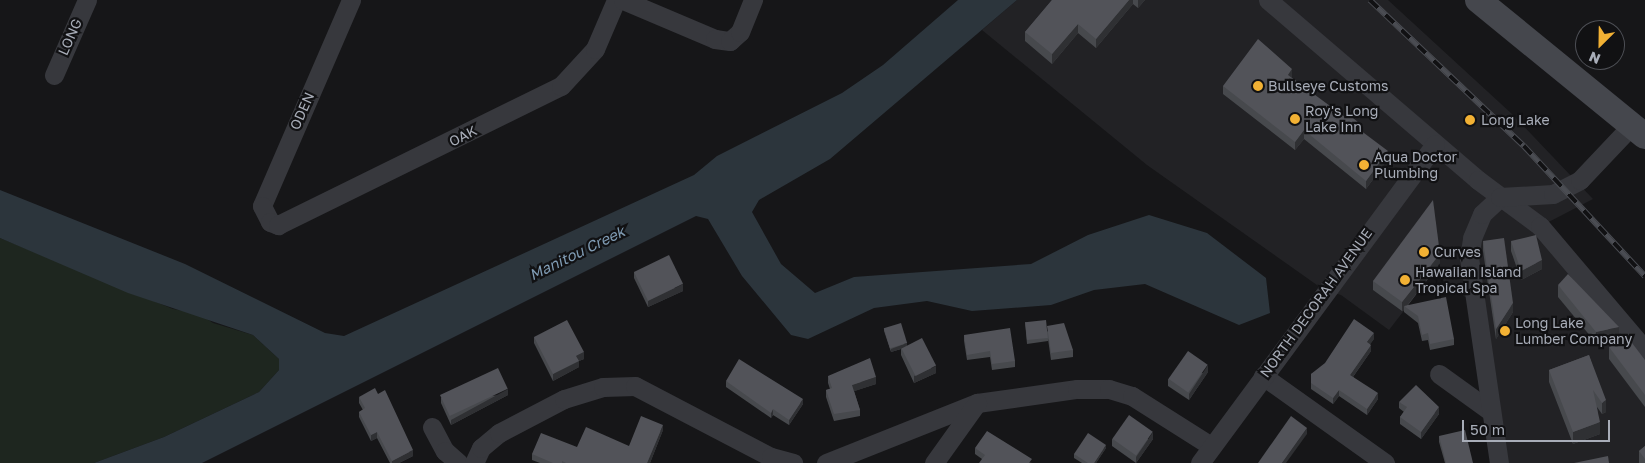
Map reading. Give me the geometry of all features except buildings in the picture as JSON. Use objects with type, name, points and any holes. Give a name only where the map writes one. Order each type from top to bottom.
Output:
[{"type":"main road","points":[[1478,0],[1638,131]]},
{"type":"street","name":"LONG","points":[[54,74],[87,0]]},
{"type":"street","name":"ODEN","points":[[270,222],[262,206],[269,186],[351,0]]},
{"type":"street","name":"OAK","points":[[270,222],[291,222],[561,86],[595,49],[616,0]]},
{"type":"street","points":[[623,0],[714,39],[730,40],[740,32],[753,0]]},
{"type":"street","points":[[1268,0],[1435,144],[1500,197],[1540,226],[1645,350]]},
{"type":"street","points":[[1499,463],[1489,410],[1469,258],[1482,214],[1500,197],[1553,194],[1580,180],[1638,131]]},
{"type":"street","name":"NORTH DECORAH AVENUE","points":[[1200,463],[1435,144]]},
{"type":"street","points":[[1440,374],[1489,410]]},
{"type":"street","points":[[1263,376],[1385,463]]},
{"type":"street","points":[[474,463],[481,448],[499,433],[564,399],[603,386],[635,386],[771,457],[793,463]]},
{"type":"street","points":[[826,463],[977,403],[1077,389],[1110,389],[1132,396],[1212,446]]},
{"type":"street","points":[[934,463],[977,403]]},
{"type":"street","points":[[432,428],[445,451],[459,463]]},
{"type":"shaded area","points":[[1017,0],[1388,0],[1512,114],[1593,199],[1541,226],[1645,350],[1645,463],[1501,463],[1476,305],[1433,273],[1389,330],[1341,295],[1324,290],[1147,165],[982,30]]},
{"type":"shaded area","points":[[0,238],[173,309],[200,314],[213,323],[253,335],[279,359],[279,370],[259,392],[164,437],[94,463],[0,463]]},
{"type":"water","name":"Manitou Creek","points":[[958,0],[1017,0],[830,159],[759,200],[752,212],[781,264],[815,293],[854,277],[1031,264],[1088,235],[1149,215],[1207,233],[1266,278],[1270,313],[1239,325],[1145,284],[1094,290],[1051,305],[972,311],[927,301],[874,308],[808,339],[791,335],[742,276],[708,219],[696,216],[202,463],[94,463],[164,437],[259,392],[279,370],[279,359],[253,335],[128,293],[0,238],[0,190],[185,264],[325,333],[344,336],[694,175],[717,156],[842,93],[883,65]]},
{"type":"railway","points":[[1370,0],[1524,146],[1645,276]]},
{"type":"place","name":"Bullseye Customs","points":[[1258,86]]},
{"type":"place","name":"Roy's Long Lake Inn","points":[[1295,119]]},
{"type":"place","name":"Long Lake","points":[[1470,120]]},
{"type":"place","name":"Aqua Doctor Plumbing","points":[[1364,165]]},
{"type":"place","name":"Curves","points":[[1424,252]]},
{"type":"place","name":"Hawaiian Island Tropical Spa","points":[[1405,280]]},
{"type":"place","name":"Long Lake Lumber Company","points":[[1505,331]]}]
